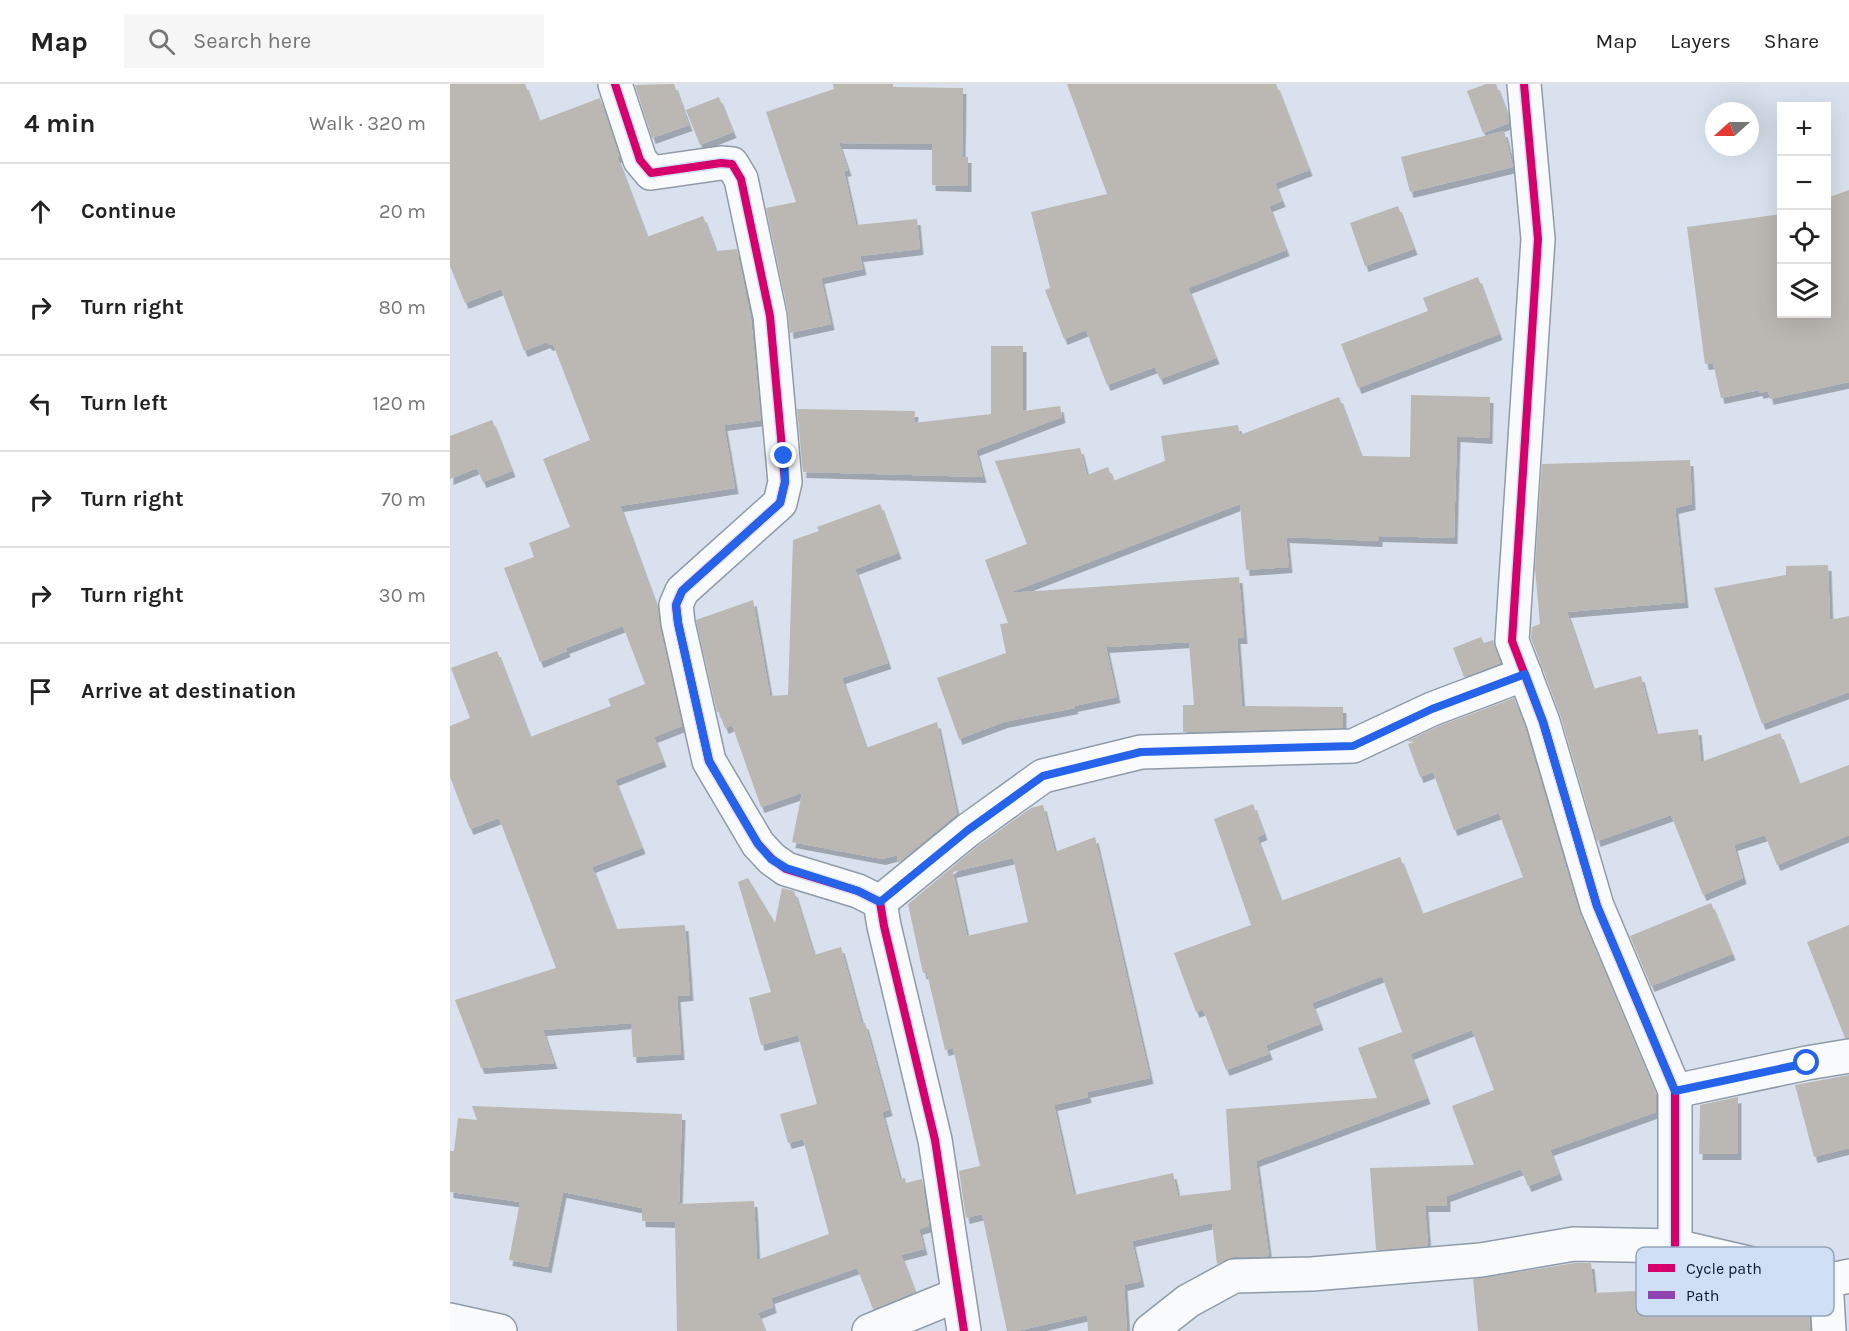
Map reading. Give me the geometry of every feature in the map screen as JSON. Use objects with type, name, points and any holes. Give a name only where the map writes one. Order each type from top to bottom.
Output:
[{"type":"street","points":[[615,84],[640,160],[651,173],[721,163],[732,164],[741,179],[770,316],[784,456],[785,482],[780,503],[682,591],[676,605],[709,761],[758,844],[771,859],[786,868],[858,891],[880,902]]},
{"type":"street","points":[[1524,84],[1538,239],[1512,641],[1543,722],[1597,906],[1675,1091],[1675,1246]]},
{"type":"street","points":[[880,902],[968,830],[1043,776],[1141,752],[1353,746],[1432,709],[1525,674]]},
{"type":"street","points":[[880,902],[935,1140],[964,1331]]},
{"type":"street","points":[[1675,1091],[1849,1056]]},
{"type":"street","points":[[1150,1331],[1188,1301],[1234,1276],[1312,1274],[1481,1260],[1574,1244],[1680,1247]]},
{"type":"street","points":[[1834,1298],[1837,1278]]},
{"type":"street","points":[[869,1331],[957,1295]]},
{"type":"street","points":[[1829,1331],[1831,1316]]},
{"type":"street","points":[[450,1320],[500,1331]]},
{"type":"building","points":[[450,84],[525,84],[539,121],[600,98],[619,156],[617,157],[647,237],[703,216],[716,251],[737,249],[751,319],[761,420],[724,425],[735,488],[620,506],[658,610],[682,726],[654,737],[663,761],[615,780],[642,848],[592,867],[616,929],[685,925],[690,995],[677,996],[681,1054],[633,1057],[631,1023],[543,1030],[554,1063],[481,1068],[455,1000],[556,968],[499,818],[470,829],[450,777],[450,726],[470,718],[451,668],[497,651],[530,737],[611,706],[608,699],[645,684],[623,626],[566,648],[567,651],[540,662],[504,568],[534,557],[529,543],[570,527],[543,459],[590,440],[553,344],[549,345],[547,342],[524,351],[501,289],[465,303],[450,266]]},
{"type":"building","points":[[674,84],[689,125],[652,138],[635,85]]},
{"type":"building","points":[[833,84],[893,84],[893,87],[963,88],[962,157],[968,157],[968,186],[932,185],[932,144],[839,143],[848,170],[844,171],[856,225],[917,219],[920,249],[860,256],[863,269],[821,278],[831,324],[790,333],[788,312],[766,208],[796,202],[766,112],[834,89]]},
{"type":"building","points":[[1067,84],[1276,84],[1309,170],[1275,183],[1282,201],[1269,206],[1286,250],[1188,288],[1216,358],[1160,379],[1155,367],[1107,385],[1086,330],[1064,339],[1045,290],[1050,288],[1031,212],[1107,194]]},
{"type":"building","points":[[1486,84],[1496,84],[1509,123],[1483,133],[1467,91]]},
{"type":"building","points":[[719,97],[733,132],[700,145],[686,110]]},
{"type":"building","points":[[1504,131],[1513,167],[1410,192],[1401,157]]},
{"type":"building","points":[[1849,190],[1849,382],[1770,399],[1768,391],[1760,393],[1759,390],[1721,398],[1713,363],[1705,364],[1687,227],[1777,215],[1777,318],[1831,318],[1831,197]]},
{"type":"building","points":[[1398,206],[1414,249],[1365,266],[1350,223]]},
{"type":"building","points":[[1478,277],[1499,334],[1358,388],[1341,344],[1428,311],[1423,298]]},
{"type":"building","points":[[991,346],[1023,346],[1023,411],[1060,406],[1062,417],[976,450],[983,477],[803,472],[797,409],[915,411],[914,423],[991,414]]},
{"type":"building","points":[[1411,395],[1490,397],[1489,438],[1457,436],[1454,538],[1379,536],[1379,541],[1286,537],[1289,567],[1246,570],[1240,504],[1009,593],[1239,577],[1244,638],[1237,638],[1242,706],[1343,707],[1343,728],[1183,732],[1183,705],[1194,705],[1189,642],[1106,647],[1117,697],[1004,722],[959,739],[937,678],[1006,653],[1000,624],[1008,623],[985,560],[1027,544],[995,461],[1080,448],[1087,475],[1108,467],[1113,481],[1165,461],[1161,436],[1238,425],[1240,435],[1339,397],[1361,456],[1410,457]]},
{"type":"building","points":[[492,420],[512,471],[483,482],[477,468],[450,479],[450,436]]},
{"type":"building","points":[[1690,460],[1692,504],[1675,508],[1685,602],[1567,612],[1593,689],[1641,676],[1656,734],[1698,729],[1701,762],[1780,733],[1799,784],[1849,765],[1849,835],[1777,865],[1765,835],[1734,845],[1743,878],[1703,895],[1671,815],[1597,841],[1561,717],[1531,638],[1532,627],[1540,624],[1535,569],[1542,464]]},
{"type":"building","points":[[880,504],[898,553],[855,569],[888,663],[842,678],[866,748],[937,722],[957,814],[898,863],[897,855],[882,859],[792,842],[802,793],[761,807],[732,725],[725,728],[717,712],[696,620],[753,600],[770,696],[788,695],[793,540],[819,531],[817,527]]},
{"type":"building","points":[[1828,565],[1830,620],[1849,616],[1849,692],[1762,724],[1714,588],[1786,575],[1786,566]]},
{"type":"building","points":[[1481,637],[1484,643],[1493,640],[1500,663],[1464,677],[1453,648]]},
{"type":"building","points":[[1514,698],[1579,911],[1656,1095],[1656,1112],[1550,1150],[1559,1174],[1528,1186],[1521,1169],[1447,1196],[1447,1206],[1425,1206],[1428,1246],[1376,1250],[1370,1168],[1474,1165],[1452,1106],[1494,1090],[1472,1030],[1410,1054],[1382,976],[1312,1003],[1320,1024],[1266,1045],[1269,1054],[1226,1070],[1203,1009],[1196,1012],[1174,953],[1251,925],[1214,819],[1253,804],[1264,834],[1257,837],[1281,901],[1400,857],[1422,914],[1523,877],[1499,813],[1454,830],[1433,772],[1420,777],[1408,744],[1415,742],[1407,741],[1439,726]]},
{"type":"building","points":[[1043,805],[1055,852],[1095,837],[1150,1078],[1087,1092],[1088,1097],[1054,1105],[1074,1195],[1173,1173],[1178,1196],[1231,1190],[1226,1109],[1377,1098],[1358,1048],[1402,1032],[1427,1098],[1256,1161],[1269,1256],[1233,1257],[1217,1264],[1212,1223],[1132,1241],[1141,1281],[1124,1285],[1127,1331],[1088,1331],[1087,1315],[1017,1331],[1007,1331],[982,1214],[966,1218],[959,1171],[980,1166],[953,1048],[945,1050],[927,973],[923,973],[908,904],[979,845],[1031,808]],"holes":[[[1013,858],[1028,922],[967,936],[953,872]]]},
{"type":"building","points":[[748,878],[775,923],[782,888],[794,891],[814,955],[841,947],[889,1110],[882,1112],[900,1179],[905,1178],[906,1183],[922,1179],[929,1226],[919,1229],[924,1249],[901,1255],[915,1292],[873,1309],[857,1268],[771,1298],[773,1307],[758,1313],[765,1331],[677,1331],[675,1222],[642,1221],[642,1208],[563,1192],[548,1267],[509,1260],[520,1202],[450,1192],[450,1151],[454,1151],[458,1118],[477,1120],[472,1106],[682,1114],[679,1204],[754,1201],[757,1260],[829,1234],[803,1139],[788,1143],[780,1114],[817,1104],[798,1035],[761,1045],[749,998],[771,992],[738,882]]},
{"type":"building","points":[[1711,903],[1732,954],[1651,986],[1630,936]]},
{"type":"building","points":[[1849,925],[1849,1038],[1845,1038],[1807,942]]},
{"type":"building","points":[[1849,1075],[1849,1148],[1814,1157],[1795,1085]]},
{"type":"building","points":[[1738,1097],[1738,1154],[1699,1154],[1700,1105]]},
{"type":"building","points":[[1575,1263],[1591,1263],[1594,1293],[1636,1291],[1636,1316],[1809,1316],[1810,1331],[1478,1331],[1473,1279]]},
{"type":"marked path","points":[[880,902],[968,830],[1043,776],[1141,752],[1353,746],[1432,709],[1525,674]]},
{"type":"cycle path","points":[[615,84],[640,160],[651,173],[721,163],[732,164],[741,179],[770,316],[785,482],[780,503],[682,591],[676,605],[678,623],[709,761],[758,844],[772,859],[786,869],[858,891],[880,902],[935,1140],[964,1331]]},
{"type":"cycle path","points":[[1524,84],[1538,239],[1512,641],[1543,722],[1597,906],[1675,1091],[1675,1246]]},
{"type":"route","points":[[784,456],[785,482],[780,503],[682,591],[676,605],[709,761],[758,844],[771,859],[786,868],[858,891],[880,902],[968,830],[1043,776],[1141,752],[1353,746],[1432,709],[1525,674],[1543,722],[1597,906],[1675,1091],[1807,1063]]}]
